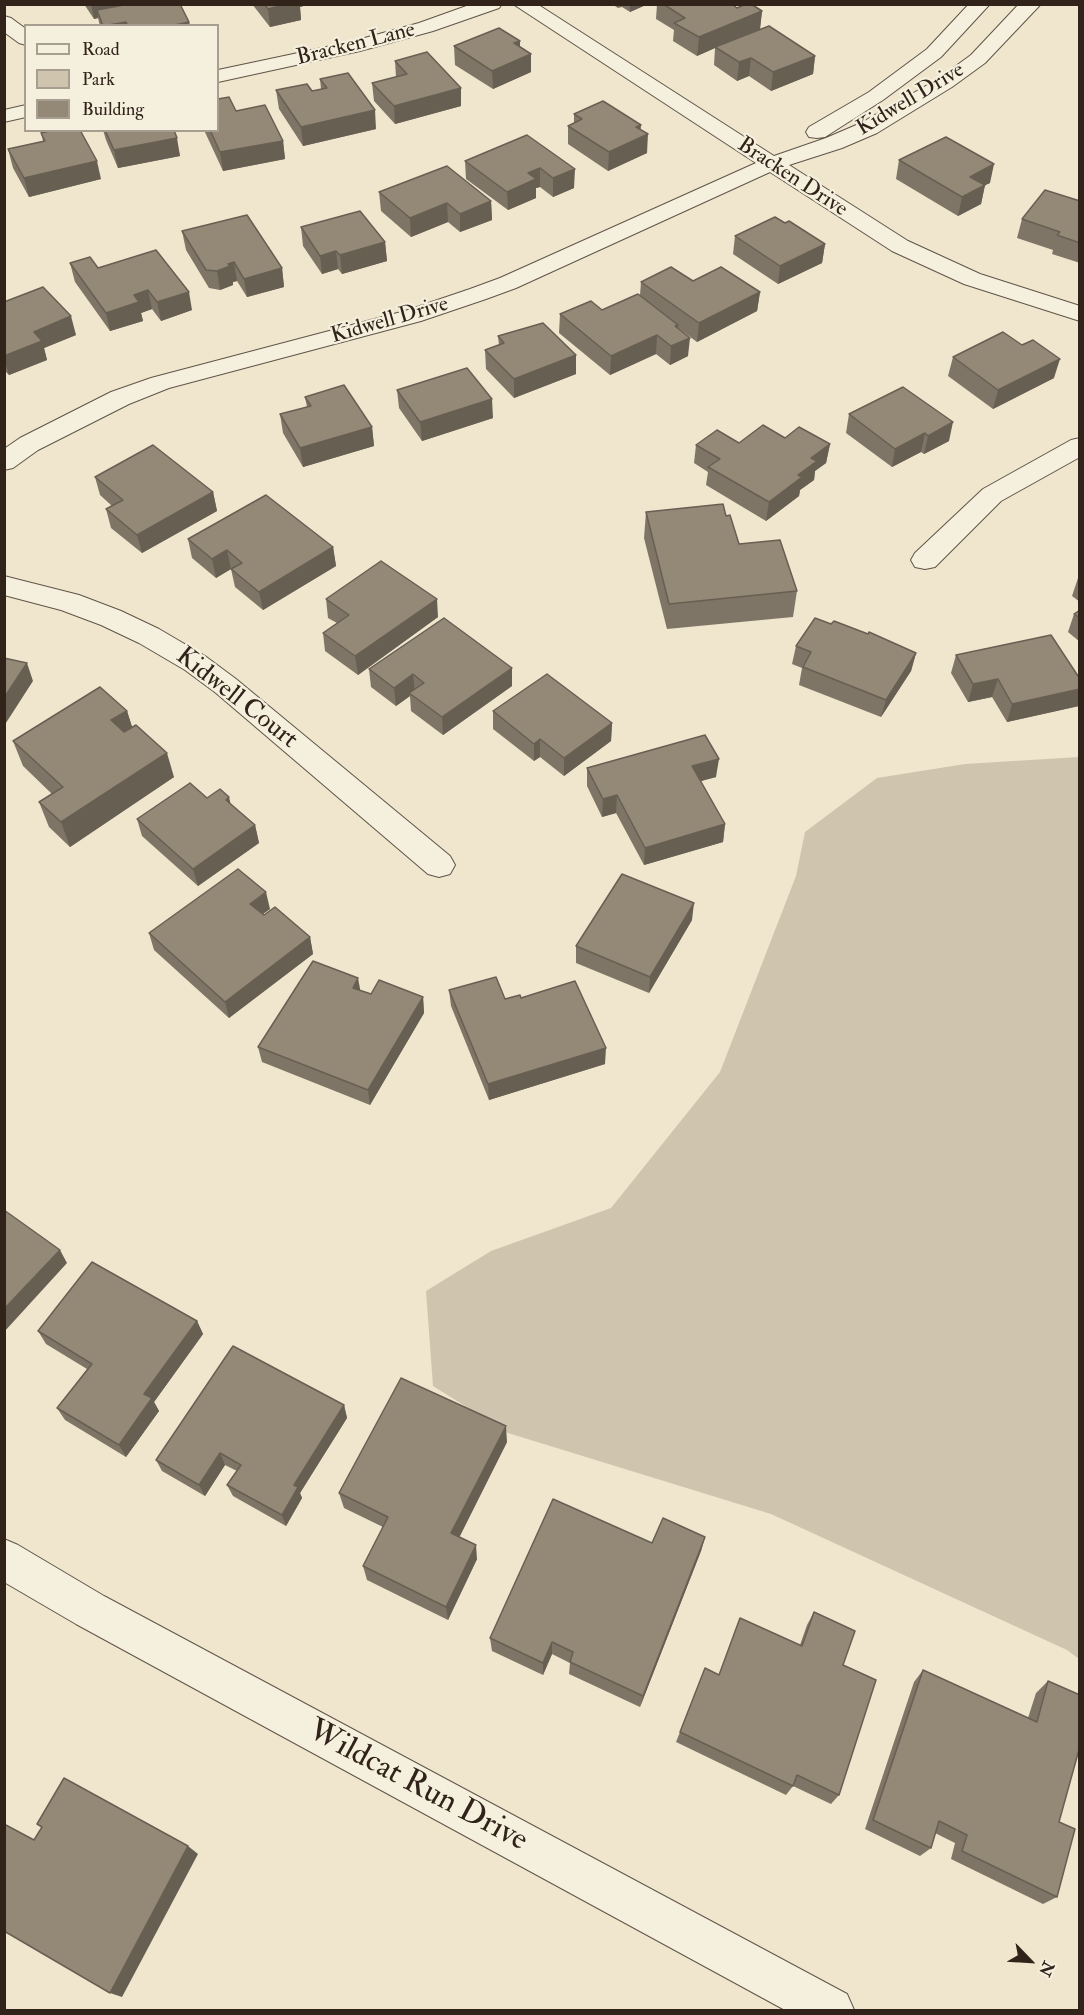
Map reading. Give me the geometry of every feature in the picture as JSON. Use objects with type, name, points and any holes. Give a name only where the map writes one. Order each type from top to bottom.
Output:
[{"type":"street","name":"Bracken Lane","points":[[219,76],[362,45],[426,27],[492,4]]},
{"type":"street","name":"Bracken Drive","points":[[523,4],[869,227],[934,263],[994,288],[1080,314]]},
{"type":"street","name":"Kidwell Drive","points":[[771,164],[808,137],[876,96],[934,53],[980,4]]},
{"type":"street","name":"Kidwell Drive","points":[[4,462],[29,444],[120,398],[160,383],[413,316],[478,294],[508,283],[771,164],[834,143],[869,128],[917,100],[978,59],[1031,4]]},
{"type":"street","points":[[4,22],[24,37]]},
{"type":"street","points":[[4,116],[24,111]]},
{"type":"street","points":[[925,560],[992,495],[1080,446]]},
{"type":"street","name":"Kidwell Court","points":[[4,585],[69,602],[111,618],[149,636],[195,663],[226,686],[439,865]]},
{"type":"street","name":"Wildcat Run Drive","points":[[4,1560],[90,1610],[831,2010]]},
{"type":"green space","points":[[1079,757],[1079,1659],[1067,1650],[771,1514],[508,1433],[433,1386],[426,1291],[491,1251],[611,1208],[720,1072],[796,876],[805,832],[877,778],[965,764]]},
{"type":"building","points":[[129,4],[180,4],[189,22],[102,24],[97,10]]},
{"type":"building","points":[[264,4],[287,4],[268,9]]},
{"type":"building","points":[[663,4],[732,4],[737,8],[751,4],[762,11],[699,37],[674,23],[685,18]]},
{"type":"building","points":[[769,26],[815,56],[773,72],[751,58],[739,62],[715,47]]},
{"type":"building","points":[[499,28],[520,41],[514,43],[531,54],[492,71],[454,46]]},
{"type":"building","points":[[427,52],[461,88],[394,106],[372,83],[407,74],[395,61]]},
{"type":"building","points":[[348,73],[375,110],[301,127],[276,90],[307,84],[312,91],[327,88],[320,79]]},
{"type":"building","points":[[229,97],[236,111],[265,105],[283,141],[220,152],[211,132],[219,132],[219,99]]},
{"type":"building","points":[[603,101],[641,125],[636,127],[648,134],[609,152],[568,126],[582,119],[574,114]]},
{"type":"building","points":[[81,132],[97,161],[24,178],[8,149],[45,141],[41,133]]},
{"type":"building","points":[[106,132],[175,132],[177,138],[114,150]]},
{"type":"building","points":[[527,135],[575,169],[553,178],[540,168],[528,173],[536,179],[507,192],[465,161]]},
{"type":"building","points":[[946,137],[994,164],[970,177],[985,185],[962,197],[899,160]]},
{"type":"building","points":[[447,166],[491,201],[460,214],[447,203],[410,218],[379,192]]},
{"type":"building","points":[[1045,190],[1080,201],[1080,243],[1057,235],[1060,232],[1022,219]]},
{"type":"building","points":[[360,211],[385,242],[340,255],[336,251],[320,256],[301,227]]},
{"type":"building","points":[[247,215],[282,268],[244,279],[234,262],[217,271],[206,270],[182,231]]},
{"type":"building","points":[[775,217],[785,223],[789,221],[825,244],[780,266],[735,236]]},
{"type":"building","points":[[156,250],[189,292],[157,302],[148,290],[134,295],[139,302],[106,313],[70,263],[90,257],[98,268]]},
{"type":"building","points":[[671,267],[693,281],[721,267],[760,292],[699,323],[641,282]]},
{"type":"building","points":[[43,287],[71,316],[34,332],[42,341],[4,356],[4,302]]},
{"type":"building","points":[[638,294],[678,325],[675,326],[690,338],[671,346],[657,335],[611,356],[560,314],[591,301],[602,310]]},
{"type":"building","points":[[543,323],[576,355],[514,379],[485,350],[504,343],[498,336]]},
{"type":"building","points":[[1003,332],[1022,345],[1033,340],[1060,359],[998,390],[953,357]]},
{"type":"building","points":[[467,368],[492,399],[420,422],[397,390]]},
{"type":"building","points":[[344,385],[372,427],[300,448],[280,414],[311,406],[305,397]]},
{"type":"building","points":[[903,387],[953,422],[928,436],[925,433],[895,449],[849,414]]},
{"type":"building","points":[[763,425],[785,438],[799,427],[830,444],[811,458],[817,461],[798,475],[802,477],[769,502],[708,467],[720,459],[696,445],[717,430],[739,443]]},
{"type":"building","points":[[153,445],[213,492],[137,535],[106,509],[123,500],[95,477]]},
{"type":"building","points":[[266,495],[333,547],[259,592],[231,569],[242,563],[227,550],[212,559],[188,539]]},
{"type":"building","points":[[723,504],[726,516],[730,515],[739,544],[780,540],[797,591],[669,604],[646,512]]},
{"type":"building","points":[[381,561],[437,599],[355,656],[323,633],[349,615],[326,599]]},
{"type":"building","points":[[1080,610],[1080,618],[1074,614]]},
{"type":"building","points":[[444,618],[512,668],[442,717],[409,693],[424,683],[413,674],[394,688],[369,669]]},
{"type":"building","points":[[815,618],[831,624],[834,621],[868,634],[869,632],[916,653],[886,700],[803,667],[811,652],[796,646]]},
{"type":"building","points":[[1051,635],[1080,679],[1080,689],[1012,704],[998,679],[973,684],[956,655]]},
{"type":"building","points":[[4,658],[27,663],[4,698]]},
{"type":"building","points":[[547,674],[612,723],[564,758],[540,739],[534,744],[493,711]]},
{"type":"building","points":[[100,687],[127,711],[111,720],[124,732],[136,725],[167,753],[61,822],[39,802],[63,787],[13,741]]},
{"type":"building","points":[[705,735],[719,759],[692,766],[725,824],[645,848],[617,795],[603,799],[587,768]]},
{"type":"building","points":[[190,783],[207,798],[220,789],[229,797],[226,800],[255,825],[193,869],[137,819]]},
{"type":"building","points":[[238,869],[266,892],[250,904],[264,915],[275,907],[310,937],[225,1002],[149,933]]},
{"type":"building","points":[[622,874],[694,903],[650,977],[576,946]]},
{"type":"building","points":[[313,961],[358,978],[353,988],[371,994],[379,980],[423,997],[368,1090],[258,1047]]},
{"type":"building","points":[[496,977],[505,999],[520,995],[521,998],[575,981],[606,1048],[488,1084],[449,990]]},
{"type":"building","points":[[4,1210],[60,1250],[4,1309]]},
{"type":"building","points":[[92,1262],[197,1321],[144,1394],[152,1398],[119,1445],[57,1408],[92,1364],[38,1331]]},
{"type":"building","points":[[233,1346],[344,1405],[294,1485],[298,1487],[282,1515],[227,1485],[241,1465],[220,1453],[199,1485],[156,1460]]},
{"type":"building","points":[[401,1378],[506,1426],[451,1533],[476,1545],[446,1607],[363,1566],[388,1517],[339,1493]]},
{"type":"building","points":[[553,1499],[652,1543],[663,1518],[705,1537],[643,1696],[570,1662],[573,1652],[552,1642],[543,1663],[490,1638]]},
{"type":"building","points":[[814,1612],[855,1631],[843,1665],[876,1680],[839,1795],[797,1775],[793,1786],[680,1732],[705,1668],[719,1675],[740,1618],[802,1646]]},
{"type":"building","points":[[923,1670],[1037,1722],[1048,1681],[1080,1695],[1080,1746],[1059,1822],[1075,1829],[1057,1897],[962,1851],[967,1835],[939,1821],[931,1848],[873,1820]]},
{"type":"building","points":[[64,1778],[188,1846],[110,1993],[4,1931],[4,1824],[34,1840],[42,1827],[37,1824]]}]
